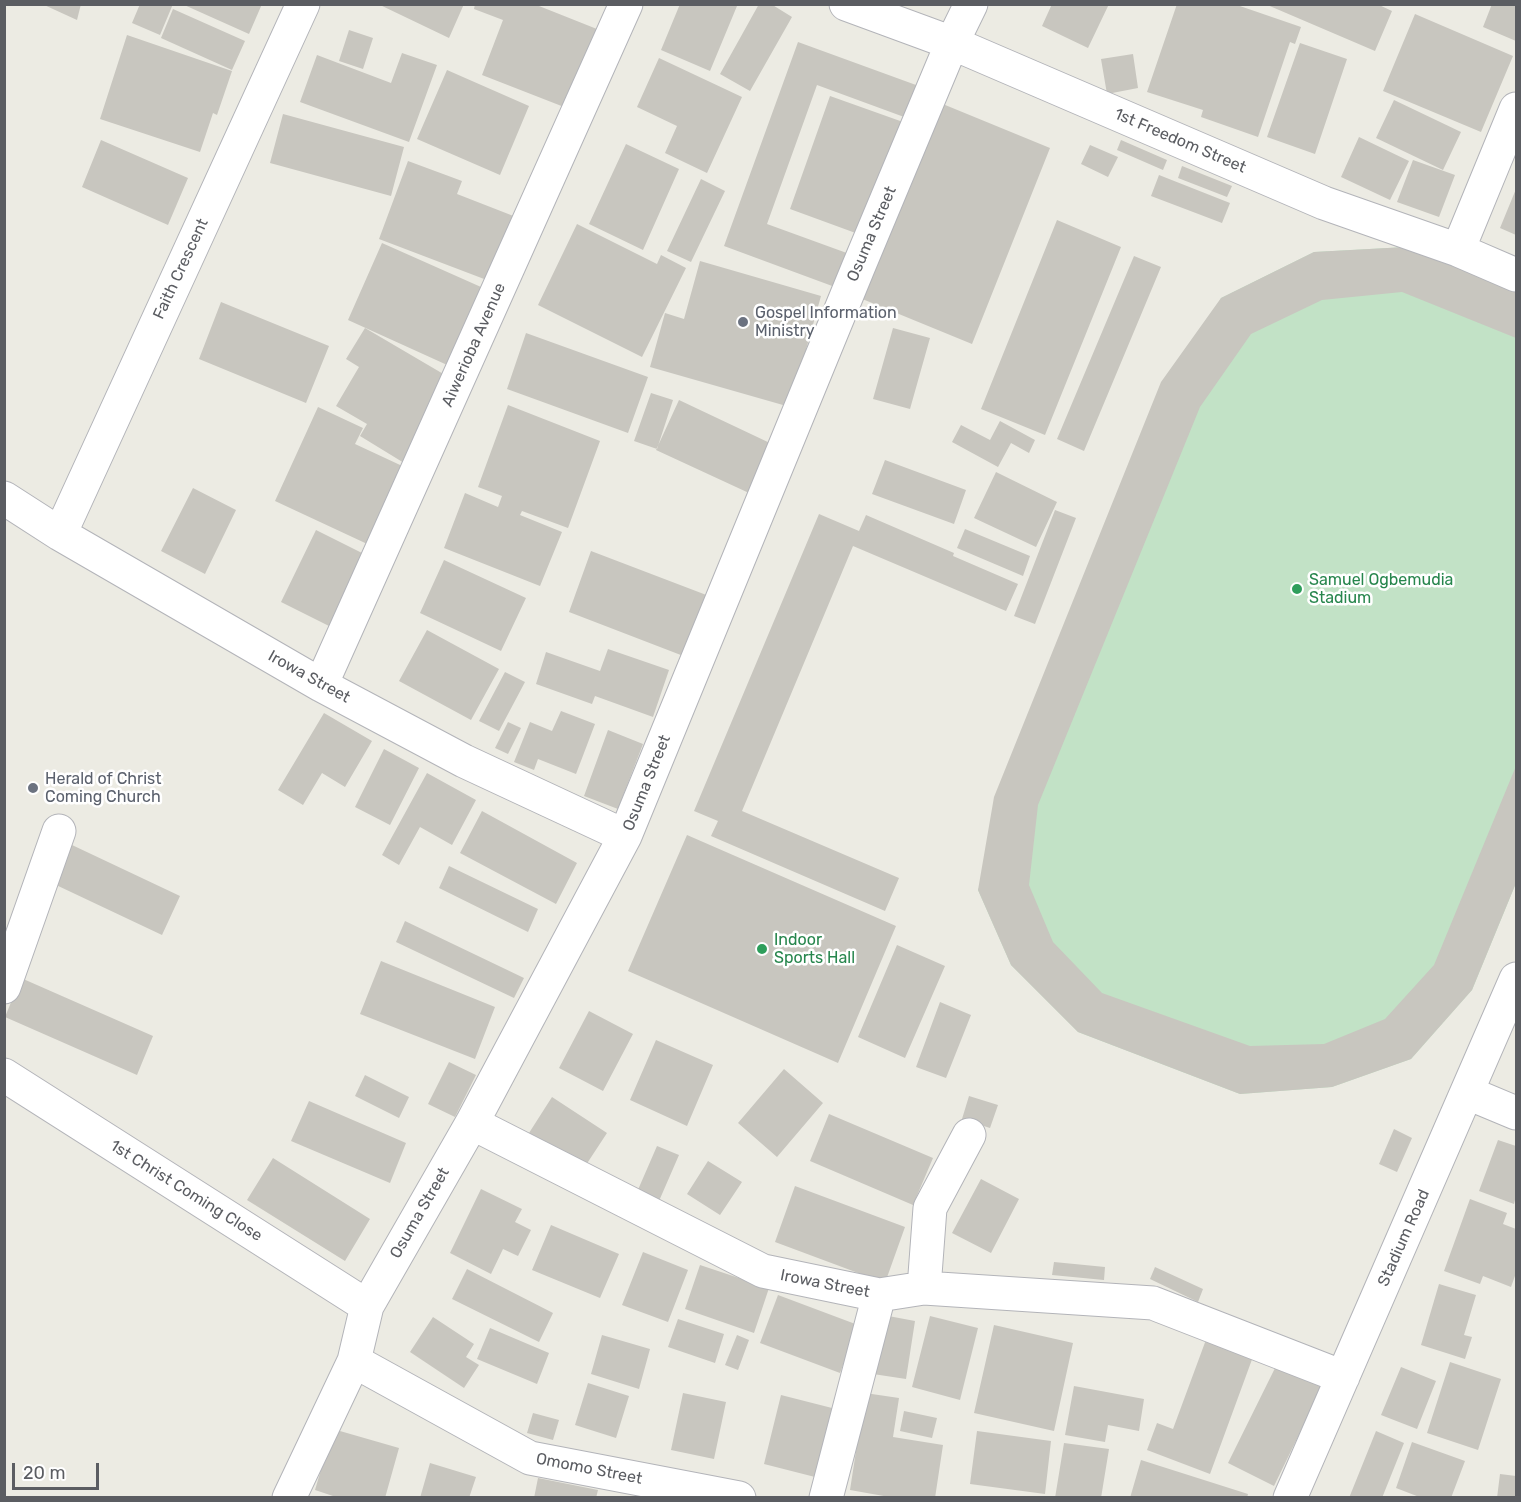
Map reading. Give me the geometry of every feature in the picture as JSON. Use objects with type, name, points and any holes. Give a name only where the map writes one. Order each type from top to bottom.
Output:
[{"type":"street","name":"Faith Crescent","points":[[60,534],[303,4]]},
{"type":"street","name":"Aiwerioba Avenue","points":[[321,685],[626,4]]},
{"type":"street","name":"1st Freedom Street","points":[[846,4],[952,43],[1324,203],[1458,250],[1516,274]]},
{"type":"street","name":"Osuma Street","points":[[289,1497],[354,1361],[367,1306],[472,1123],[625,836],[952,43],[971,4]]},
{"type":"street","points":[[1458,250],[1516,109]]},
{"type":"street","name":"Irowa Street","points":[[4,498],[60,534],[321,685],[464,761],[625,836]]},
{"type":"street","points":[[4,987],[59,831]]},
{"type":"street","name":"Stadium Road","points":[[1290,1497],[1516,979]]},
{"type":"street","name":"1st Christ Coming Close","points":[[4,1076],[367,1306]]},
{"type":"street","points":[[1468,1093],[1516,1113]]},
{"type":"street","name":"Irowa Street","points":[[472,1123],[763,1271],[879,1295],[924,1288],[1153,1303],[1343,1377]]},
{"type":"street","points":[[924,1288],[930,1208],[969,1135]]},
{"type":"street","points":[[826,1497],[879,1295]]},
{"type":"street","name":"Omomo Street","points":[[354,1361],[530,1458],[739,1497]]},
{"type":"green space","name":"Samuel Ogbemudia Stadium","points":[[1406,247],[1516,292],[1516,883],[1472,990],[1411,1059],[1332,1087],[1240,1094],[1078,1032],[1011,965],[978,890],[1221,298],[1314,252]]},
{"type":"building","points":[[42,4],[81,4],[77,20]]},
{"type":"building","points":[[140,4],[173,4],[160,35],[132,23]]},
{"type":"building","points":[[182,4],[262,4],[249,34]]},
{"type":"building","points":[[378,4],[464,4],[449,38]]},
{"type":"building","points":[[475,4],[534,4],[612,35],[582,114],[482,75],[503,20],[474,9]]},
{"type":"building","points":[[680,4],[732,4],[737,6],[710,71],[661,50]]},
{"type":"building","points":[[759,4],[771,4],[792,17],[750,91],[720,74]]},
{"type":"building","points":[[1052,4],[1109,4],[1088,48],[1042,26]]},
{"type":"building","points":[[1177,4],[1234,4],[1301,27],[1295,44],[1290,42],[1258,137],[1201,117],[1203,110],[1147,92]]},
{"type":"building","points":[[1265,4],[1377,4],[1392,11],[1375,51]]},
{"type":"building","points":[[1492,4],[1516,4],[1516,41],[1483,27]]},
{"type":"building","points":[[173,9],[245,41],[232,70],[161,38]]},
{"type":"building","points":[[1415,14],[1513,56],[1481,132],[1383,91]]},
{"type":"building","points":[[349,30],[373,38],[363,69],[339,61]]},
{"type":"building","points":[[127,35],[232,71],[217,115],[213,113],[200,152],[100,119]]},
{"type":"building","points":[[798,42],[927,89],[915,121],[817,85],[767,224],[855,256],[843,290],[724,246]]},
{"type":"building","points":[[1300,43],[1347,59],[1315,154],[1267,137]]},
{"type":"building","points":[[402,53],[437,65],[409,142],[300,102],[317,55],[391,83]]},
{"type":"building","points":[[1133,54],[1138,88],[1107,94],[1101,59]]},
{"type":"building","points":[[659,58],[742,97],[707,173],[665,153],[677,126],[637,107]]},
{"type":"building","points":[[447,70],[529,106],[500,175],[417,139]]},
{"type":"building","points":[[830,96],[903,122],[861,235],[790,209]]},
{"type":"building","points":[[933,100],[1050,148],[972,344],[855,296]]},
{"type":"building","points":[[1394,100],[1461,132],[1443,170],[1376,138]]},
{"type":"building","points":[[283,114],[404,147],[391,196],[270,163]]},
{"type":"building","points":[[1359,137],[1409,161],[1390,200],[1341,177]]},
{"type":"building","points":[[101,140],[188,178],[168,225],[82,187]]},
{"type":"building","points":[[1121,140],[1167,160],[1163,170],[1117,150]]},
{"type":"building","points":[[626,144],[679,169],[643,250],[589,224]]},
{"type":"building","points":[[1090,145],[1118,157],[1108,177],[1081,164]]},
{"type":"building","points":[[1413,160],[1455,175],[1439,217],[1397,202]]},
{"type":"building","points":[[408,161],[462,181],[457,194],[516,217],[492,282],[379,239]]},
{"type":"building","points":[[1182,166],[1232,186],[1227,197],[1178,178]]},
{"type":"building","points":[[1159,175],[1230,203],[1222,223],[1151,196]]},
{"type":"building","points":[[701,179],[725,191],[691,262],[667,251]]},
{"type":"building","points":[[1516,189],[1516,235],[1500,228]]},
{"type":"building","points":[[1057,220],[1121,247],[1045,435],[981,409]]},
{"type":"building","points":[[577,224],[657,264],[661,255],[686,268],[642,357],[538,305]]},
{"type":"building","points":[[382,243],[490,291],[456,369],[348,320]]},
{"type":"building","points":[[1406,247],[1516,292],[1516,338],[1402,292],[1322,300],[1251,334],[1200,407],[1038,805],[1029,885],[1053,942],[1102,993],[1250,1046],[1324,1044],[1385,1019],[1434,965],[1516,766],[1516,883],[1472,990],[1411,1059],[1332,1087],[1240,1094],[1078,1032],[1011,965],[978,890],[994,797],[1161,382],[1221,298],[1314,252]]},
{"type":"building","points":[[1134,256],[1161,267],[1084,451],[1057,439]]},
{"type":"building","points":[[700,261],[821,296],[790,407],[650,367],[665,313],[684,319]]},
{"type":"building","points":[[221,302],[329,346],[306,403],[199,359]]},
{"type":"building","points":[[365,328],[457,382],[409,466],[360,436],[367,424],[336,406],[359,367],[346,359]]},
{"type":"building","points":[[893,328],[930,338],[910,409],[873,399]]},
{"type":"building","points":[[526,333],[648,377],[628,433],[507,389]]},
{"type":"building","points":[[651,393],[673,400],[657,449],[634,441]]},
{"type":"building","points":[[679,400],[772,444],[749,493],[656,450]]},
{"type":"building","points":[[508,405],[600,441],[568,528],[522,511],[520,515],[562,532],[540,586],[444,548],[465,493],[498,507],[502,496],[478,487]]},
{"type":"building","points":[[318,407],[363,428],[355,444],[413,471],[378,549],[275,501]]},
{"type":"building","points":[[1000,421],[1035,440],[1029,453],[1011,443],[998,467],[952,442],[961,425],[990,440]]},
{"type":"building","points":[[885,460],[966,490],[954,524],[872,494]]},
{"type":"building","points":[[996,472],[1057,502],[1036,547],[974,518]]},
{"type":"building","points":[[193,488],[236,510],[205,574],[161,551]]},
{"type":"building","points":[[1055,510],[1076,518],[1035,624],[1014,616]]},
{"type":"building","points":[[819,514],[859,531],[866,515],[1018,584],[1006,611],[853,546],[742,811],[899,878],[885,911],[711,836],[718,821],[694,811]]},
{"type":"building","points":[[965,529],[1030,556],[1023,576],[957,548]]},
{"type":"building","points":[[316,530],[368,556],[333,628],[281,602]]},
{"type":"building","points":[[591,551],[709,596],[686,657],[569,612]]},
{"type":"building","points":[[444,560],[526,598],[501,651],[420,613]]},
{"type":"building","points":[[427,630],[499,669],[471,720],[399,681]]},
{"type":"building","points":[[608,649],[669,670],[653,717],[595,696],[592,704],[536,684],[546,652],[600,671]]},
{"type":"building","points":[[505,672],[525,682],[499,731],[479,721]]},
{"type":"building","points":[[561,711],[595,724],[576,774],[538,759],[534,770],[514,762],[530,722],[552,731]]},
{"type":"building","points":[[324,713],[372,741],[345,787],[322,773],[303,805],[278,790]]},
{"type":"building","points":[[508,722],[521,728],[508,754],[495,748]]},
{"type":"building","points":[[608,730],[643,744],[618,809],[584,796]]},
{"type":"building","points":[[384,749],[419,768],[390,825],[355,807]]},
{"type":"building","points":[[427,773],[476,800],[452,845],[420,827],[399,865],[382,855]]},
{"type":"building","points":[[482,811],[577,863],[556,904],[460,853]]},
{"type":"building","name":"Indoor Sports Hall","points":[[687,835],[896,926],[838,1063],[628,971]]},
{"type":"building","points":[[72,845],[180,896],[162,935],[54,884]]},
{"type":"building","points":[[449,866],[538,909],[528,932],[439,888]]},
{"type":"building","points":[[405,921],[524,978],[514,998],[396,942]]},
{"type":"building","points":[[897,945],[945,966],[905,1058],[858,1037]]},
{"type":"building","points":[[381,961],[495,1007],[475,1059],[360,1014]]},
{"type":"building","points":[[21,978],[153,1036],[137,1075],[5,1017]]},
{"type":"building","points":[[940,1002],[971,1015],[946,1078],[916,1067]]},
{"type":"building","points":[[589,1011],[633,1034],[603,1091],[559,1068]]},
{"type":"building","points":[[656,1040],[713,1065],[687,1126],[630,1100]]},
{"type":"building","points":[[449,1062],[476,1075],[455,1117],[428,1104]]},
{"type":"building","points":[[784,1069],[823,1103],[777,1157],[738,1123]]},
{"type":"building","points":[[365,1075],[409,1097],[399,1118],[355,1096]]},
{"type":"building","points":[[969,1096],[998,1105],[990,1128],[962,1119]]},
{"type":"building","points":[[552,1097],[607,1133],[584,1168],[529,1133]]},
{"type":"building","points":[[309,1101],[406,1143],[390,1183],[291,1141]]},
{"type":"building","points":[[829,1114],[933,1158],[913,1205],[810,1161]]},
{"type":"building","points":[[1394,1129],[1412,1138],[1397,1172],[1379,1164]]},
{"type":"building","points":[[1498,1140],[1516,1146],[1514,1204],[1479,1191]]},
{"type":"building","points":[[657,1146],[679,1155],[659,1201],[637,1192]]},
{"type":"building","points":[[273,1158],[370,1219],[345,1261],[247,1200]]},
{"type":"building","points":[[708,1161],[742,1182],[720,1215],[687,1194]]},
{"type":"building","points":[[981,1179],[1019,1199],[991,1253],[952,1233]]},
{"type":"building","points":[[795,1186],[905,1227],[885,1283],[775,1242]]},
{"type":"building","points":[[481,1189],[522,1209],[515,1222],[531,1230],[518,1256],[503,1249],[491,1274],[450,1253]]},
{"type":"building","points":[[1470,1199],[1507,1213],[1503,1224],[1516,1229],[1516,1273],[1511,1287],[1483,1276],[1480,1284],[1444,1271]]},
{"type":"building","points":[[551,1225],[619,1254],[600,1298],[532,1270]]},
{"type":"building","points":[[643,1252],[688,1270],[668,1322],[622,1305]]},
{"type":"building","points":[[1054,1262],[1105,1267],[1104,1280],[1052,1275]]},
{"type":"building","points":[[700,1265],[769,1288],[754,1333],[685,1309]]},
{"type":"building","points":[[1155,1267],[1203,1289],[1198,1302],[1150,1279]]},
{"type":"building","points":[[467,1269],[553,1313],[539,1342],[452,1299]]},
{"type":"building","points":[[1439,1284],[1476,1295],[1464,1335],[1472,1337],[1465,1359],[1421,1345]]},
{"type":"building","points":[[778,1295],[858,1325],[840,1373],[760,1343]]},
{"type":"building","points":[[883,1315],[915,1321],[906,1379],[873,1374]]},
{"type":"building","points":[[930,1316],[978,1328],[960,1400],[912,1387]]},
{"type":"building","points":[[433,1317],[474,1344],[466,1357],[479,1365],[464,1388],[410,1352]]},
{"type":"building","points":[[678,1319],[724,1334],[715,1363],[668,1347]]},
{"type":"building","points":[[994,1325],[1073,1343],[1054,1431],[974,1413]]},
{"type":"building","points":[[490,1328],[549,1353],[537,1384],[477,1359]]},
{"type":"building","points":[[602,1335],[650,1349],[639,1389],[591,1374]]},
{"type":"building","points":[[737,1335],[749,1340],[738,1370],[725,1365]]},
{"type":"building","points":[[1207,1337],[1254,1354],[1210,1474],[1147,1450],[1157,1423],[1173,1429]]},
{"type":"building","points":[[1279,1360],[1324,1383],[1274,1486],[1228,1463]]},
{"type":"building","points":[[1450,1362],[1501,1379],[1478,1450],[1427,1433]]},
{"type":"building","points":[[1401,1367],[1436,1381],[1417,1429],[1381,1415]]},
{"type":"building","points":[[588,1383],[629,1396],[616,1438],[575,1425]]},
{"type":"building","points":[[1074,1386],[1144,1399],[1139,1431],[1108,1425],[1105,1442],[1065,1435]]},
{"type":"building","points":[[683,1393],[726,1402],[714,1459],[671,1450]]},
{"type":"building","points":[[865,1393],[899,1398],[893,1437],[943,1445],[935,1498],[895,1498],[850,1490]]},
{"type":"building","points":[[781,1395],[832,1408],[815,1477],[764,1464]]},
{"type":"building","points":[[904,1411],[937,1418],[932,1438],[900,1431]]},
{"type":"building","points":[[533,1413],[559,1420],[553,1440],[527,1433]]},
{"type":"building","points":[[333,1429],[399,1448],[385,1498],[339,1498],[315,1490]]},
{"type":"building","points":[[977,1431],[1051,1441],[1045,1494],[970,1484]]},
{"type":"building","points":[[1376,1431],[1404,1443],[1382,1498],[1349,1498]]},
{"type":"building","points":[[1412,1442],[1465,1461],[1451,1498],[1422,1498],[1396,1488]]},
{"type":"building","points":[[1064,1443],[1109,1449],[1101,1498],[1055,1498]]},
{"type":"building","points":[[1141,1460],[1248,1494],[1247,1498],[1130,1498]]},
{"type":"building","points":[[430,1463],[476,1477],[469,1498],[420,1498]]},
{"type":"building","points":[[1500,1474],[1516,1476],[1516,1498],[1497,1498]]},
{"type":"building","points":[[538,1478],[598,1490],[596,1498],[534,1498]]},
{"type":"place","name":"Gospel Information Ministry","points":[[743,322]]},
{"type":"place","name":"Samuel Ogbemudia Stadium","points":[[1297,589]]},
{"type":"place","name":"Herald of Christ Coming Church","points":[[33,788]]},
{"type":"place","name":"Indoor Sports Hall","points":[[762,949]]}]
